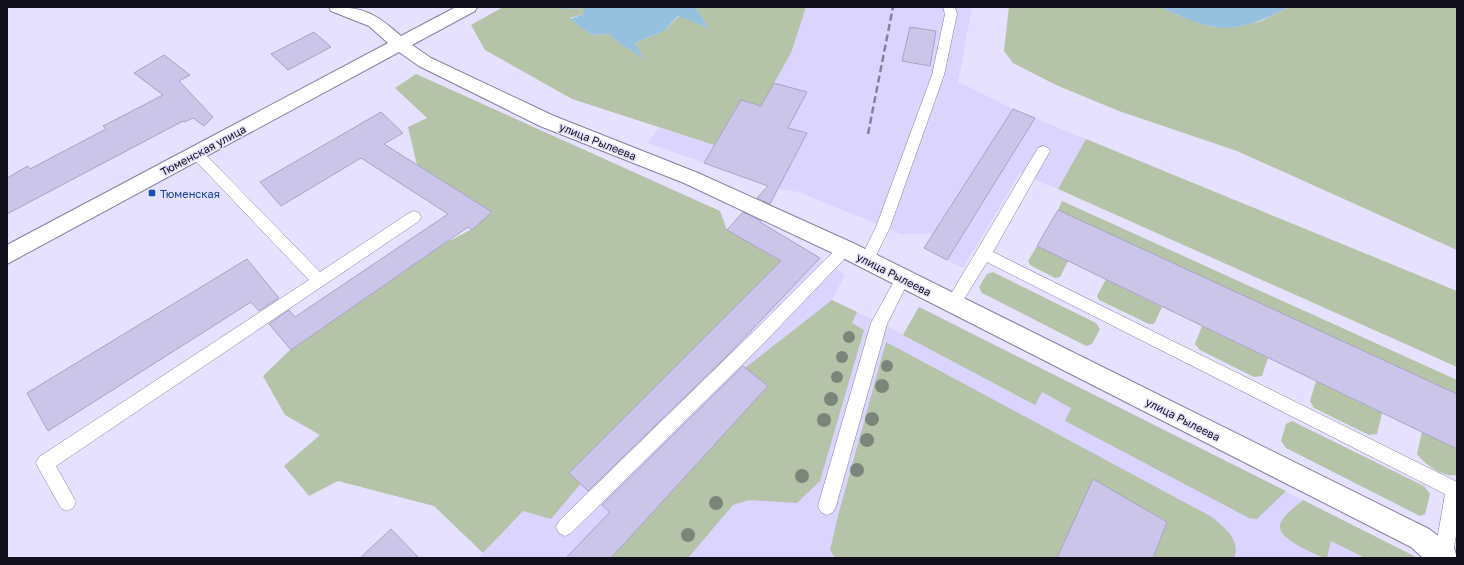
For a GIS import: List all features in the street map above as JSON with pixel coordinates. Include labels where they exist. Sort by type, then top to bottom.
[{"type":"street","name":"улица Рылеева","points":[[337,7],[375,22],[399,44],[425,62],[547,121],[691,178],[845,248],[953,304],[1420,538],[1443,558]]},
{"type":"street","name":"Тюменская улица","points":[[7,255],[469,7]]},
{"type":"lane","points":[[867,260],[883,227],[938,75],[951,14],[949,7]]},
{"type":"lane","points":[[953,304],[984,254],[1043,151]]},
{"type":"lane","points":[[197,154],[319,281]]},
{"type":"lane","points":[[67,502],[45,463],[414,217]]},
{"type":"lane","points":[[565,527],[755,341],[845,248]]},
{"type":"lane","points":[[984,254],[1455,490],[1443,558]]},
{"type":"lane","points":[[827,506],[879,323],[902,278]]},
{"type":"shaded area","points":[[806,7],[972,7],[958,82],[1013,109],[1086,139],[1058,189],[1020,173],[963,268],[924,248],[933,233],[901,234],[799,192],[778,189],[648,143],[658,128],[714,145],[741,100],[761,106],[791,53]]},
{"type":"shaded area","points":[[743,212],[845,274],[832,300],[903,334],[919,307],[1417,558],[479,558],[523,510],[727,230]]},
{"type":"green space","points":[[503,7],[563,7],[563,9],[584,8],[584,14],[570,18],[592,35],[609,34],[622,45],[643,58],[635,43],[664,31],[679,16],[708,27],[695,7],[806,7],[791,53],[761,106],[741,100],[714,145],[572,99],[485,50],[471,25]]},
{"type":"green space","points":[[1009,7],[1161,7],[1182,17],[1214,27],[1236,27],[1261,21],[1289,7],[1457,7],[1457,250],[1237,151],[1119,111],[1056,85],[1013,63],[1004,51]]},
{"type":"green space","points":[[416,74],[720,211],[727,230],[781,261],[700,343],[551,519],[523,511],[483,553],[434,506],[338,481],[309,496],[284,466],[320,435],[285,415],[263,376],[291,349],[440,246],[472,229],[492,212],[417,165],[408,127],[427,118],[395,88]]},
{"type":"green space","points":[[1086,139],[1457,291],[1457,367],[1058,189]]},
{"type":"green space","points":[[1062,201],[1457,380],[1457,394],[1058,210]]},
{"type":"green space","points":[[1037,246],[1068,261],[1060,277],[1055,278],[1030,265],[1028,261]]},
{"type":"green space","points":[[993,272],[1096,323],[1100,329],[1092,344],[1086,346],[982,293],[979,287],[987,274]]},
{"type":"green space","points":[[1106,279],[1162,307],[1154,324],[1149,324],[1099,300],[1097,296]]},
{"type":"green space","points":[[832,300],[857,312],[852,323],[864,330],[820,481],[797,503],[749,500],[733,505],[688,558],[611,558],[768,386],[745,368]]},
{"type":"green space","points":[[919,307],[1286,491],[1257,519],[1249,518],[1065,421],[1071,408],[1042,392],[1035,405],[903,335]]},
{"type":"green space","points":[[1202,326],[1268,358],[1262,376],[1254,377],[1200,350],[1195,344]]},
{"type":"green space","points":[[886,342],[1212,517],[1227,530],[1234,540],[1236,552],[1234,558],[1153,558],[1167,522],[1093,480],[1057,558],[835,558],[830,550],[838,516]]},
{"type":"green space","points":[[1316,381],[1382,413],[1377,434],[1369,435],[1314,408],[1310,401]]},
{"type":"green space","points":[[1292,421],[1424,486],[1430,494],[1425,514],[1420,516],[1286,448],[1281,441],[1286,424]]},
{"type":"green space","points":[[1422,432],[1457,449],[1457,475],[1446,475],[1441,473],[1420,458],[1417,454]]},
{"type":"green space","points":[[1303,500],[1417,558],[1365,558],[1331,541],[1327,558],[1323,558],[1295,544],[1283,534],[1280,528],[1281,522],[1291,510]]},
{"type":"water","points":[[563,7],[695,7],[709,28],[678,16],[664,31],[635,43],[644,59],[622,45],[609,34],[592,35],[570,19],[584,14],[584,8],[563,9]]},
{"type":"water","points":[[1161,7],[1289,7],[1254,23],[1225,28],[1197,22]]},
{"type":"building","points":[[910,27],[936,31],[930,66],[902,61]]},
{"type":"building","points":[[314,32],[331,47],[288,70],[271,54]]},
{"type":"building","points":[[164,55],[190,75],[179,81],[213,117],[204,126],[193,118],[184,122],[183,121],[7,214],[7,178],[28,166],[30,169],[106,129],[103,126],[163,95],[134,73]]},
{"type":"building","points":[[774,83],[807,92],[788,128],[807,133],[770,204],[757,198],[768,186],[704,163],[741,100],[761,106]]},
{"type":"building","points":[[1013,109],[1035,118],[947,260],[924,248]]},
{"type":"building","points":[[381,112],[403,133],[384,144],[492,212],[472,230],[468,227],[291,350],[269,324],[289,310],[295,317],[448,214],[361,158],[281,206],[260,182]]},
{"type":"building","points":[[1058,210],[1457,394],[1457,449],[1037,246]]},
{"type":"building","points":[[743,212],[761,221],[760,222],[820,258],[728,355],[588,491],[569,473],[781,261],[727,230]]},
{"type":"building","points":[[247,259],[279,298],[259,311],[251,302],[48,431],[27,393]]},
{"type":"building","points":[[743,366],[768,386],[611,558],[566,558],[610,512],[602,505]]},
{"type":"building","points":[[1093,479],[1167,522],[1153,558],[1057,558]]},
{"type":"building","points":[[391,529],[419,558],[360,558]]},
{"type":"railway","points":[[868,134],[893,7]]},
{"type":"place","name":"Тюменская","points":[[152,193]]}]
